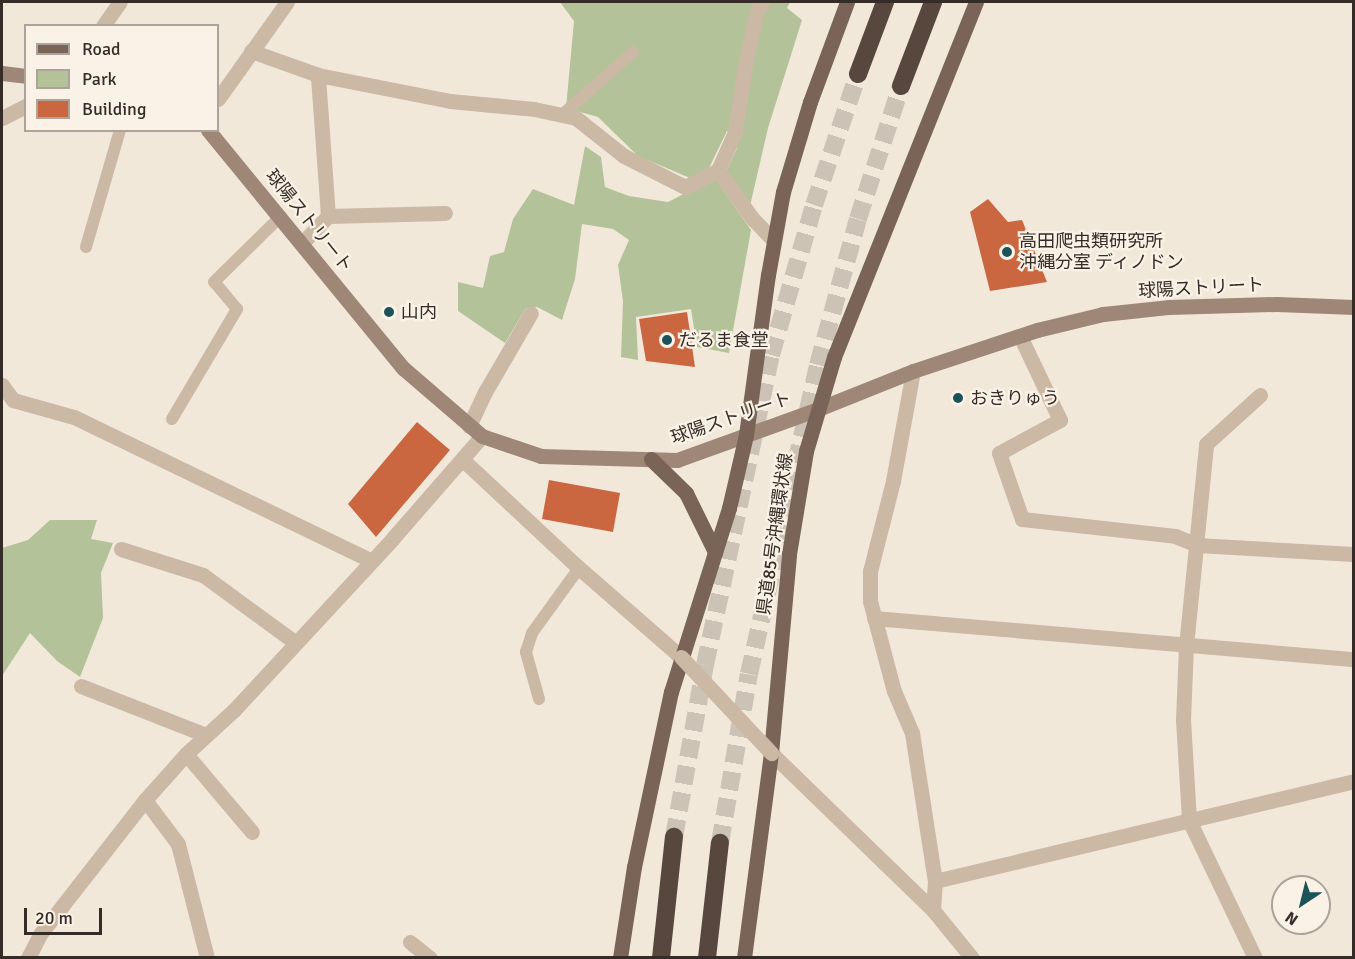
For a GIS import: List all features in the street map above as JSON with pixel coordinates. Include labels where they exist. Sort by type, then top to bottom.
[{"type":"highway","points":[[858,74],[885,2]]},
{"type":"highway","points":[[901,86],[933,2]]},
{"type":"highway","points":[[661,957],[674,837]]},
{"type":"highway","points":[[707,957],[720,843]]},
{"type":"main road","points":[[620,957],[650,785],[681,657],[715,552],[746,435],[773,240],[794,150],[847,2]]},
{"type":"main road","name":"県道85号沖縄環状線","points":[[744,957],[771,753],[796,502],[806,451],[839,346],[976,2]]},
{"type":"main road","points":[[2,73],[24,76]]},
{"type":"main road","name":"球陽ストリート","points":[[210,132],[403,368],[482,436],[541,456],[677,460],[818,409],[913,371],[1020,336],[1103,314],[1168,307],[1277,304],[1353,307]]},
{"type":"main road","points":[[651,459],[686,493],[715,552]]},
{"type":"street","points":[[104,24],[120,2]]},
{"type":"street","points":[[219,98],[287,2]]},
{"type":"street","points":[[251,51],[318,75],[450,101],[534,109],[576,118],[624,156],[685,187],[718,170],[735,132],[745,65],[757,10],[763,2]]},
{"type":"street","points":[[318,75],[328,216]]},
{"type":"street","points":[[2,118],[24,107]]},
{"type":"street","points":[[718,170],[752,218],[773,240]]},
{"type":"street","points":[[302,243],[328,216],[445,213]]},
{"type":"street","points":[[469,426],[485,392],[531,313]]},
{"type":"street","points":[[1020,336],[1060,420],[999,453],[1022,519],[1175,536],[1197,545],[1353,554]]},
{"type":"street","points":[[913,371],[893,481],[870,572],[870,601],[894,691],[912,733],[935,881],[933,910]]},
{"type":"street","points":[[2,386],[13,399],[74,417],[372,561]]},
{"type":"street","points":[[1256,957],[1189,820],[1183,720],[1186,646],[1206,444],[1260,395]]},
{"type":"street","points":[[28,957],[41,933],[145,800],[186,754],[296,643],[372,561],[482,436]]},
{"type":"street","points":[[463,460],[579,568],[681,657],[771,753],[933,910],[972,957]]},
{"type":"street","points":[[121,549],[203,575],[296,643]]},
{"type":"street","points":[[874,618],[1353,659]]},
{"type":"street","points":[[81,686],[206,735]]},
{"type":"street","points":[[186,754],[252,831]]},
{"type":"street","points":[[935,881],[1353,781]]},
{"type":"street","points":[[145,800],[178,844],[207,957]]},
{"type":"street","points":[[410,942],[430,957]]},
{"type":"lane","points":[[562,115],[633,52]]},
{"type":"lane","points":[[86,247],[119,132]]},
{"type":"lane","points":[[171,419],[237,309],[214,282],[280,216]]},
{"type":"lane","points":[[539,699],[526,651],[532,633],[579,568]]},
{"type":"green space","points":[[560,2],[790,2],[787,8],[802,20],[768,128],[750,206],[726,172],[737,148],[732,134],[727,131],[709,168],[690,178],[638,156],[598,117],[566,108],[574,21]]},
{"type":"green space","points":[[585,146],[601,157],[605,187],[629,196],[668,202],[715,178],[751,230],[729,353],[697,347],[691,309],[636,317],[638,360],[621,357],[623,301],[618,265],[629,240],[613,229],[582,224],[575,279],[562,320],[537,307],[526,308],[505,343],[458,311],[458,282],[483,288],[490,256],[504,252],[513,219],[533,189],[574,205]]},
{"type":"green space","points":[[50,520],[97,520],[91,539],[113,543],[101,573],[103,618],[80,677],[57,661],[30,633],[2,676],[2,548],[28,540]]},
{"type":"building","name":"高田爬虫類研究所 沖縄分室 ディノドン","points":[[988,199],[1008,222],[1022,220],[1047,282],[990,291],[970,212]]},
{"type":"building","name":"だるま食堂","points":[[687,312],[695,367],[646,361],[639,319]]},
{"type":"building","points":[[417,422],[450,450],[376,537],[348,504]]},
{"type":"building","points":[[549,480],[620,493],[613,532],[542,519]]},
{"type":"tunnel","points":[[674,837],[705,665],[771,355],[814,205],[858,74]]},
{"type":"tunnel","points":[[720,843],[749,674],[818,365],[858,219],[901,86]]},
{"type":"place","name":"高田爬虫類研究所 沖縄分室 ディノドン","points":[[1007,252]]},
{"type":"place","name":"山内","points":[[389,312]]},
{"type":"place","name":"だるま食堂","points":[[667,340]]},
{"type":"place","name":"おきりゅう","points":[[958,398]]}]
